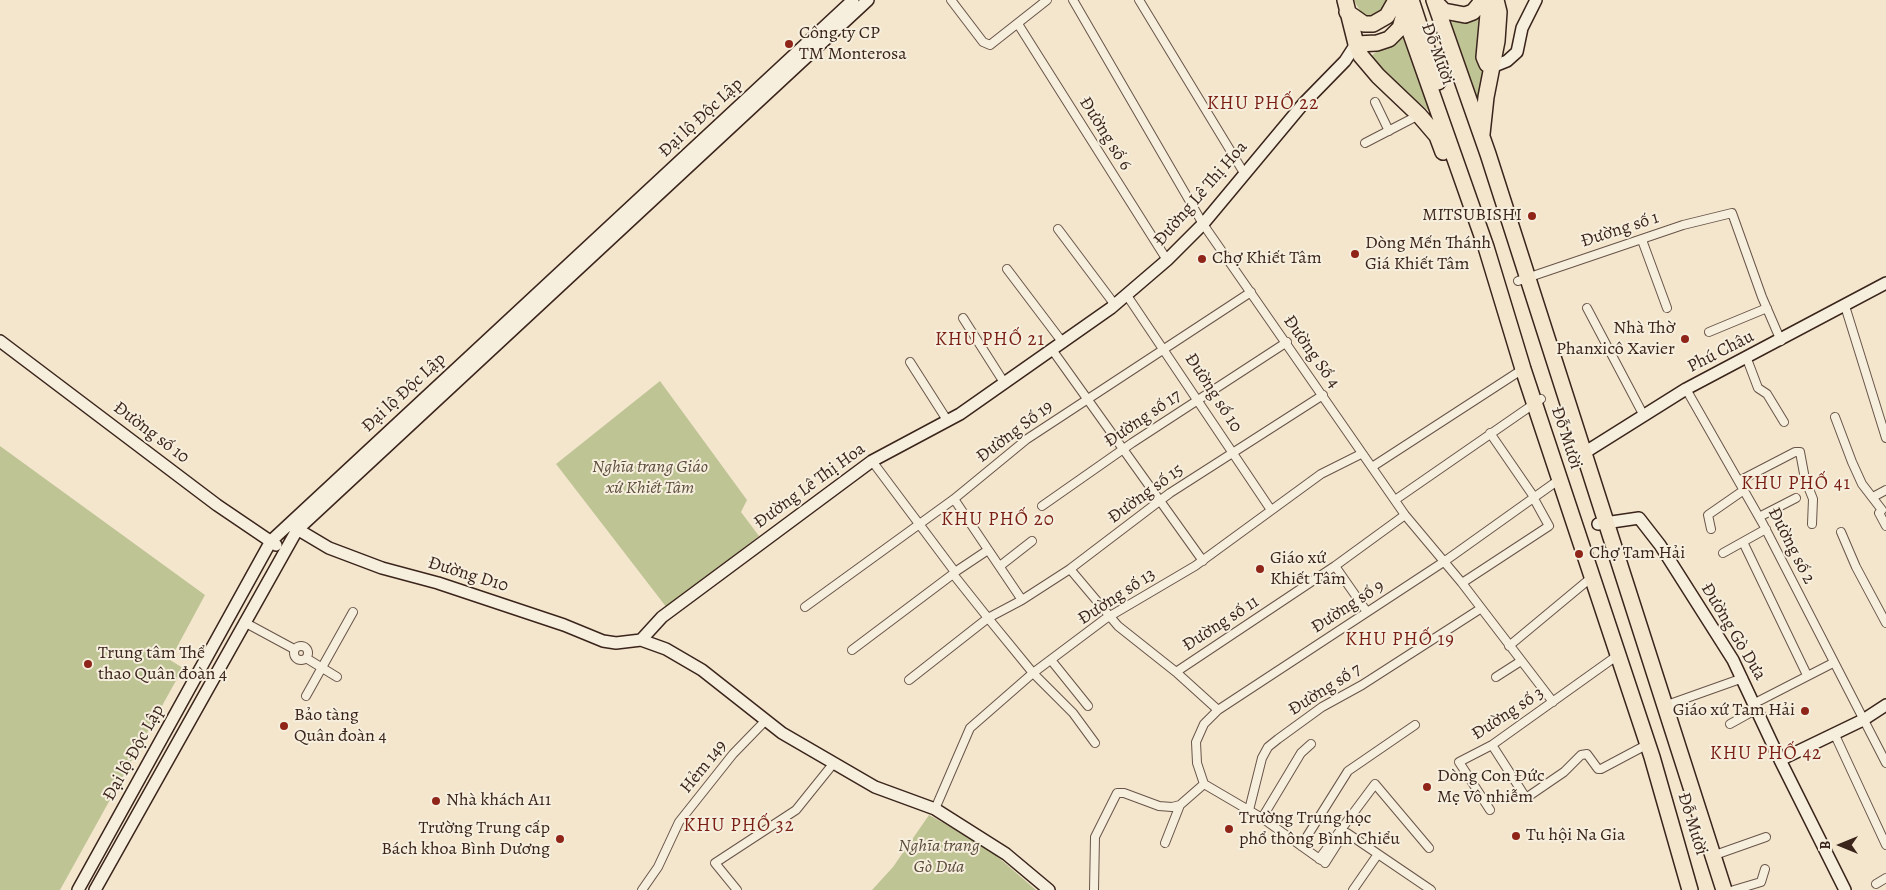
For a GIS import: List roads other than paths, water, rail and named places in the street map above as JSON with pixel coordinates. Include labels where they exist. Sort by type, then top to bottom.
[{"type":"highway","points":[[1346,6],[1364,24],[1373,24],[1387,16],[1398,0]]},
{"type":"highway","name":"Đỗ Mười","points":[[1398,0],[1486,247],[1651,743],[1690,890]]},
{"type":"highway","points":[[1356,44],[1377,43],[1390,39],[1400,28],[1410,0]]},
{"type":"highway","name":"Đỗ Mười","points":[[1410,0],[1497,259],[1526,367]]},
{"type":"highway","points":[[1433,0],[1444,11],[1465,15],[1473,12],[1482,0]]},
{"type":"highway","name":"Đỗ Mười","points":[[1433,0],[1482,141],[1522,279],[1639,639],[1715,890]]},
{"type":"highway","name":"Đỗ Mười","points":[[1433,0],[1508,252],[1522,279]]},
{"type":"highway","points":[[1486,0],[1488,14],[1484,57],[1487,64],[1492,67]]},
{"type":"highway","points":[[1482,162],[1486,97],[1497,41],[1499,12],[1496,0]]},
{"type":"highway","points":[[1346,6],[1361,56],[1378,76],[1419,115],[1436,136],[1479,238],[1497,259]]},
{"type":"highway","name":"Đỗ Mười","points":[[1538,401],[1560,479],[1618,655],[1676,804],[1699,890]]},
{"type":"highway","name":"Đỗ Mười","points":[[1639,639],[1667,706],[1715,855],[1724,890]]},
{"type":"street","name":"Đại lộ Độc Lập","points":[[95,890],[284,550],[293,527],[853,0]]},
{"type":"street","name":"Đại lộ Độc Lập","points":[[78,890],[272,541],[293,527],[868,0]]},
{"type":"street","points":[[955,2],[983,42],[990,45],[1048,0]]},
{"type":"street","name":"Đường Số 4","points":[[1073,0],[1203,224],[1287,342],[1361,454],[1405,515],[1462,583],[1553,702]]},
{"type":"street","points":[[1139,0],[1244,173]]},
{"type":"street","points":[[1492,67],[1507,61],[1517,52],[1522,28],[1536,0]]},
{"type":"street","name":"Đường số 6","points":[[1018,24],[1167,260]]},
{"type":"street","name":"Đường Lê Thị Hoa","points":[[641,640],[662,617],[872,461],[960,414],[1115,305],[1167,260],[1203,224],[1303,104],[1345,61],[1356,44]]},
{"type":"street","points":[[1375,102],[1389,131]]},
{"type":"street","points":[[1365,143],[1419,115]]},
{"type":"street","name":"Đường số 1","points":[[1522,279],[1683,225],[1732,213],[1767,308]]},
{"type":"street","points":[[1058,229],[1115,305]]},
{"type":"street","points":[[1642,240],[1667,308]]},
{"type":"street","points":[[1007,268],[1063,343]]},
{"type":"street","name":"Phú Châu","points":[[1579,456],[1686,390],[1886,283]]},
{"type":"street","name":"Đường Số 19","points":[[805,607],[920,525],[1027,439],[1251,292]]},
{"type":"street","name":"Đường số 10","points":[[1126,294],[1271,510]]},
{"type":"street","points":[[1845,306],[1886,438]]},
{"type":"street","points":[[1587,308],[1644,416]]},
{"type":"street","points":[[1709,332],[1767,308],[1780,341]]},
{"type":"street","points":[[963,318],[1005,384]]},
{"type":"street","name":"Đường số 10","points":[[0,341],[217,505],[284,550]]},
{"type":"street","name":"Đường số 17","points":[[1042,506],[1287,342]]},
{"type":"street","points":[[1053,350],[1202,561]]},
{"type":"street","points":[[1747,359],[1758,388],[1767,394],[1784,422]]},
{"type":"street","points":[[910,362],[947,420]]},
{"type":"street","points":[[1372,467],[1526,367]]},
{"type":"street","name":"Đường số 2","points":[[1686,390],[1766,529],[1863,720]]},
{"type":"street","name":"Đường số 15","points":[[988,618],[1022,600],[1070,569],[1160,501],[1323,395]]},
{"type":"street","points":[[1395,500],[1538,401]]},
{"type":"street","points":[[1835,417],[1855,470],[1862,484],[1882,510],[1879,512],[1886,526]]},
{"type":"street","points":[[1462,583],[1549,526],[1533,497],[1490,433]]},
{"type":"street","points":[[1738,481],[1796,452],[1800,452],[1805,479],[1813,499],[1812,524]]},
{"type":"street","name":"Đường số 13","points":[[935,808],[970,728],[1033,673],[1110,616],[1202,561],[1321,474],[1361,454]]},
{"type":"street","points":[[872,461],[988,618],[1033,673],[1073,712],[1095,743]]},
{"type":"street","name":"Đường số 9","points":[[1204,784],[1197,763],[1196,742],[1204,724],[1218,710],[1444,562],[1560,479]]},
{"type":"street","points":[[1710,529],[1708,515],[1744,490]]},
{"type":"street","points":[[1873,497],[1886,490]]},
{"type":"street","points":[[1759,517],[1796,498]]},
{"type":"street","points":[[954,499],[1022,600]]},
{"type":"street","name":"Đường số 11","points":[[1176,672],[1335,566],[1405,515]]},
{"type":"street","name":"Đường Gò Dưa","points":[[1602,523],[1634,517],[1643,521],[1734,660],[1843,889]]},
{"type":"street","name":"Đường D10","points":[[293,527],[329,548],[382,568],[447,586],[603,640],[616,643],[641,640]]},
{"type":"street","points":[[1722,553],[1766,529]]},
{"type":"street","points":[[1841,532],[1856,567],[1886,623]]},
{"type":"street","points":[[1000,566],[1032,541]]},
{"type":"street","points":[[1744,542],[1807,675]]},
{"type":"street","points":[[852,650],[954,573],[988,550]]},
{"type":"street","points":[[1335,566],[1367,612]]},
{"type":"street","points":[[1070,569],[1118,626],[1176,672],[1218,710]]},
{"type":"street","points":[[1509,646],[1592,578]]},
{"type":"street","name":"Đường số 7","points":[[1248,810],[1262,758],[1268,747],[1322,707],[1362,685],[1480,609]]},
{"type":"street","points":[[306,696],[353,612]]},
{"type":"street","points":[[909,680],[988,618]]},
{"type":"street","points":[[244,622],[294,649],[295,658],[300,660],[306,658],[337,677]]},
{"type":"street","points":[[641,640],[666,649],[702,670],[766,720],[833,764],[875,787],[935,808],[1006,854],[1049,890]]},
{"type":"street","name":"Đường số 3","points":[[1490,810],[1458,762],[1492,745],[1618,655]]},
{"type":"street","points":[[1051,660],[1088,706]]},
{"type":"street","points":[[1496,677],[1521,661]]},
{"type":"street","points":[[1730,724],[1807,675],[1833,663]]},
{"type":"street","points":[[1667,706],[1742,678]]},
{"type":"street","points":[[1780,760],[1863,720],[1886,705]]},
{"type":"street","name":"Hẻm 149","points":[[642,890],[658,867],[679,822],[733,754],[766,720]]},
{"type":"street","points":[[1863,720],[1886,763]]},
{"type":"street","points":[[1301,846],[1348,771],[1415,725]]},
{"type":"street","points":[[1834,733],[1886,845]]},
{"type":"street","points":[[1492,745],[1526,798],[1564,772],[1581,756],[1587,754],[1598,769],[1601,769],[1651,743]]},
{"type":"street","points":[[1262,818],[1301,752],[1311,744]]},
{"type":"street","points":[[736,890],[715,863],[796,810],[833,764]]},
{"type":"street","points":[[1165,843],[1180,805],[1204,784],[1262,818],[1321,861]]},
{"type":"street","points":[[1321,861],[1375,784],[1429,848]]},
{"type":"street","points":[[1094,890],[1094,837],[1118,793],[1159,806],[1180,805]]},
{"type":"street","points":[[1321,861],[1346,833],[1431,890]]},
{"type":"street","points":[[1715,855],[1766,837]]},
{"type":"street","points":[[1353,890],[1378,854]]},
{"type":"street","points":[[1734,890],[1761,882],[1765,869]]},
{"type":"street","points":[[1876,884],[1886,878]]},
{"type":"place","name":"Công ty CP TM Monterosa","points":[[789,44]]},
{"type":"place","name":"MITSUBISHI","points":[[1532,216]]},
{"type":"place","name":"Dòng Mến Thánh Giá Khiết Tâm","points":[[1355,254]]},
{"type":"place","name":"Chợ Khiết Tâm","points":[[1202,259]]},
{"type":"place","name":"Nhà Thờ Phanxicô Xavier","points":[[1685,339]]},
{"type":"place","name":"Chợ Tam Hải","points":[[1579,554]]},
{"type":"place","name":"Giáo xứ Khiết Tâm","points":[[1260,569]]},
{"type":"place","name":"Trung tâm Thể thao Quân đoàn 4","points":[[88,664]]},
{"type":"place","name":"Giáo xứ Tam Hải","points":[[1805,711]]},
{"type":"place","name":"Bảo tàng Quân đoàn 4","points":[[284,726]]},
{"type":"place","name":"Dòng Con Đức Mẹ Vô nhiễm","points":[[1427,787]]},
{"type":"place","name":"Nhà khách A11","points":[[436,801]]},
{"type":"place","name":"Trường Trung học phổ thông Bình Chiểu","points":[[1229,829]]},
{"type":"place","name":"Tu hội Na Gia","points":[[1516,836]]},
{"type":"place","name":"Trường Trung cấp Bách khoa Bình Dương","points":[[560,839]]},
{"type":"district","name":"KHU PHỐ 22","points":[[1263,104]]},
{"type":"district","name":"KHU PHỐ 21","points":[[990,340]]},
{"type":"district","name":"KHU PHỐ 41","points":[[1796,484]]},
{"type":"district","name":"KHU PHỐ 20","points":[[998,520]]},
{"type":"district","name":"KHU PHỐ 19","points":[[1400,640]]},
{"type":"district","name":"KHU PHỐ 42","points":[[1766,754]]},
{"type":"district","name":"KHU PHỐ 32","points":[[739,826]]},
{"type":"park label","name":"Nghĩa trang Giáo xứ Khiết Tâm","points":[[650,478]]},
{"type":"park label","name":"Nghĩa trang Gò Dưa","points":[[939,858]]}]
